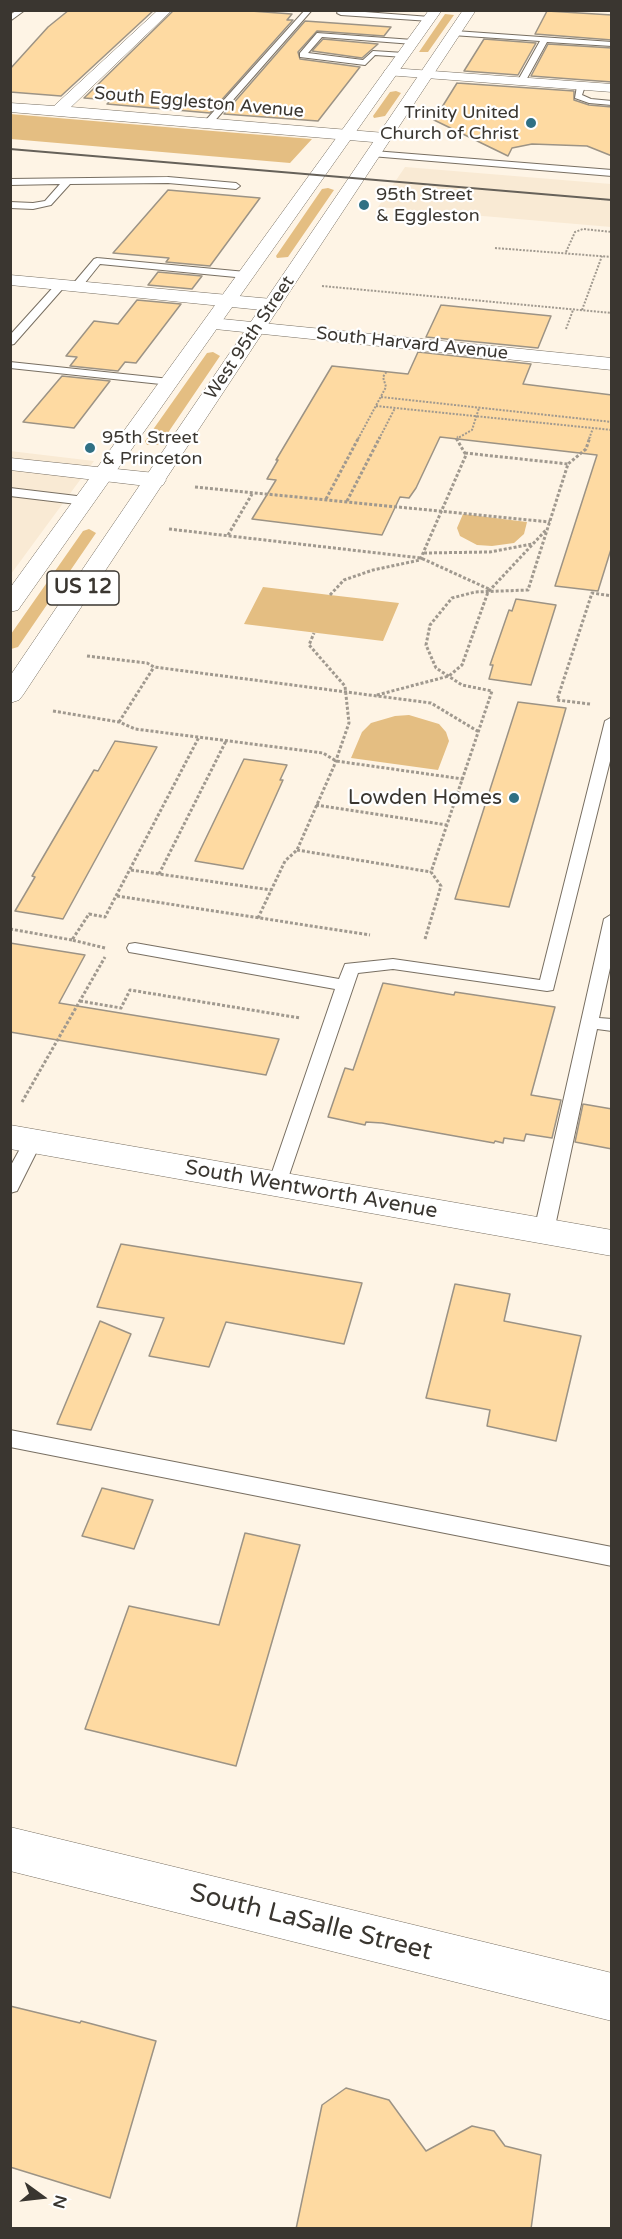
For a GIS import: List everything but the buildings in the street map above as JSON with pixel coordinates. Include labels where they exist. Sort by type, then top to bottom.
[{"type":"main road","points":[[58,111],[166,10]]},
{"type":"main road","name":"West 95th Street","points":[[10,695],[470,10]]},
{"type":"main road","name":"West 95th Street","points":[[10,605],[433,15]]},
{"type":"main road","points":[[391,72],[612,88]]},
{"type":"main road","name":"South Eggleston Avenue","points":[[10,107],[385,138]]},
{"type":"main road","points":[[10,280],[272,305]]},
{"type":"main road","name":"South Harvard Avenue","points":[[212,324],[612,364]]},
{"type":"main road","points":[[10,464],[155,480]]},
{"type":"main road","name":"South Wentworth Avenue","points":[[21,1129],[277,1184],[612,1243]]},
{"type":"main road","name":"South LaSalle Street","points":[[10,1848],[612,1997]]},
{"type":"lane","points":[[10,19],[22,10]]},
{"type":"lane","points":[[208,123],[309,10]]},
{"type":"lane","points":[[344,10],[341,13],[433,15]]},
{"type":"lane","points":[[455,33],[612,44]]},
{"type":"lane","points":[[404,55],[308,49],[320,35],[413,42]]},
{"type":"lane","points":[[521,82],[544,39]]},
{"type":"lane","points":[[581,86],[578,96],[589,101],[612,103]]},
{"type":"lane","points":[[374,154],[612,173]]},
{"type":"lane","points":[[10,182],[168,180],[236,186]]},
{"type":"lane","points":[[10,205],[33,206],[48,203],[67,182]]},
{"type":"lane","points":[[10,342],[97,261],[246,275]]},
{"type":"lane","points":[[10,365],[170,382]]},
{"type":"lane","points":[[10,492],[85,501]]},
{"type":"lane","points":[[277,1184],[351,968],[393,964],[547,986],[612,722]]},
{"type":"lane","points":[[544,1231],[612,919]]},
{"type":"lane","points":[[135,948],[346,986]]},
{"type":"lane","points":[[590,1022],[612,1025]]},
{"type":"lane","points":[[10,1186],[21,1129]]},
{"type":"lane","points":[[10,1438],[612,1557]]},
{"type":"path","points":[[566,252],[575,232],[582,229],[612,232]]},
{"type":"path","points":[[495,248],[612,257]]},
{"type":"path","points":[[582,310],[602,256]]},
{"type":"path","points":[[322,286],[612,313]]},
{"type":"path","points":[[326,499],[386,387],[383,377],[388,368]]},
{"type":"path","points":[[381,397],[612,422]]},
{"type":"path","points":[[376,406],[612,430]]},
{"type":"path","points":[[347,501],[395,408]]},
{"type":"path","points":[[465,453],[456,438],[472,430],[479,408]]},
{"type":"path","points":[[431,872],[492,691],[462,685],[436,668],[426,645],[430,625],[452,598],[475,592],[528,590],[568,464],[586,449],[592,428]]},
{"type":"path","points":[[465,453],[568,464]]},
{"type":"path","points":[[330,595],[344,580],[373,570],[420,560],[465,453]]},
{"type":"path","points":[[195,487],[550,522]]},
{"type":"path","points":[[228,536],[252,494]]},
{"type":"path","points":[[374,696],[449,676],[462,665],[490,591],[548,527]]},
{"type":"path","points":[[169,529],[422,555],[490,552],[533,543]]},
{"type":"path","points":[[422,555],[490,591]]},
{"type":"path","points":[[592,705],[557,700],[592,593],[612,596]]},
{"type":"path","points":[[258,918],[285,861],[297,850],[336,761],[349,723],[345,686],[309,645],[314,633]]},
{"type":"path","points":[[87,656],[147,663],[154,668],[431,704],[479,732]]},
{"type":"path","points":[[119,722],[154,668]]},
{"type":"path","points":[[53,711],[119,722],[135,729],[323,753],[336,761],[463,779]]},
{"type":"path","points":[[72,940],[89,914],[105,917],[199,737]]},
{"type":"path","points":[[159,874],[226,741]]},
{"type":"path","points":[[316,806],[447,825]]},
{"type":"path","points":[[297,850],[431,872],[441,886],[424,944]]},
{"type":"path","points":[[130,870],[272,890]]},
{"type":"path","points":[[117,896],[375,936]]},
{"type":"path","points":[[10,929],[110,949],[80,1001],[21,1129]]},
{"type":"path","points":[[80,1001],[121,1008],[130,990],[332,1023]]},
{"type":"shaded area","points":[[445,14],[454,15],[428,52],[419,52]]},
{"type":"shaded area","points":[[390,92],[401,93],[385,116],[374,118],[373,116]]},
{"type":"shaded area","points":[[10,114],[312,139],[290,163],[11,139]]},
{"type":"shaded area","points":[[405,167],[611,184],[611,227],[378,207]]},
{"type":"shaded area","points":[[322,189],[334,190],[288,257],[277,258],[276,256]]},
{"type":"shaded area","points":[[213,352],[220,356],[161,443],[147,445],[145,441],[207,353]]},
{"type":"shaded area","points":[[10,451],[94,461],[11,574],[10,574]]},
{"type":"shaded area","points":[[463,514],[527,522],[524,534],[514,543],[492,546],[477,545],[460,536],[457,528]]},
{"type":"shaded area","points":[[89,529],[96,533],[18,647],[11,649],[11,634],[83,531]]},
{"type":"shaded area","points":[[263,587],[399,603],[383,641],[244,624]]},
{"type":"shaded area","points":[[409,715],[439,724],[446,732],[449,741],[438,770],[351,758],[362,732],[371,723],[395,716]]},
{"type":"railway","points":[[10,149],[612,200]]},
{"type":"place","name":"Trinity United Church of Christ","points":[[531,123]]},
{"type":"place","name":"95th Street & Eggleston","points":[[364,205]]},
{"type":"place","name":"95th Street & Princeton","points":[[90,448]]},
{"type":"place","name":"Lowden Homes","points":[[514,798]]}]
